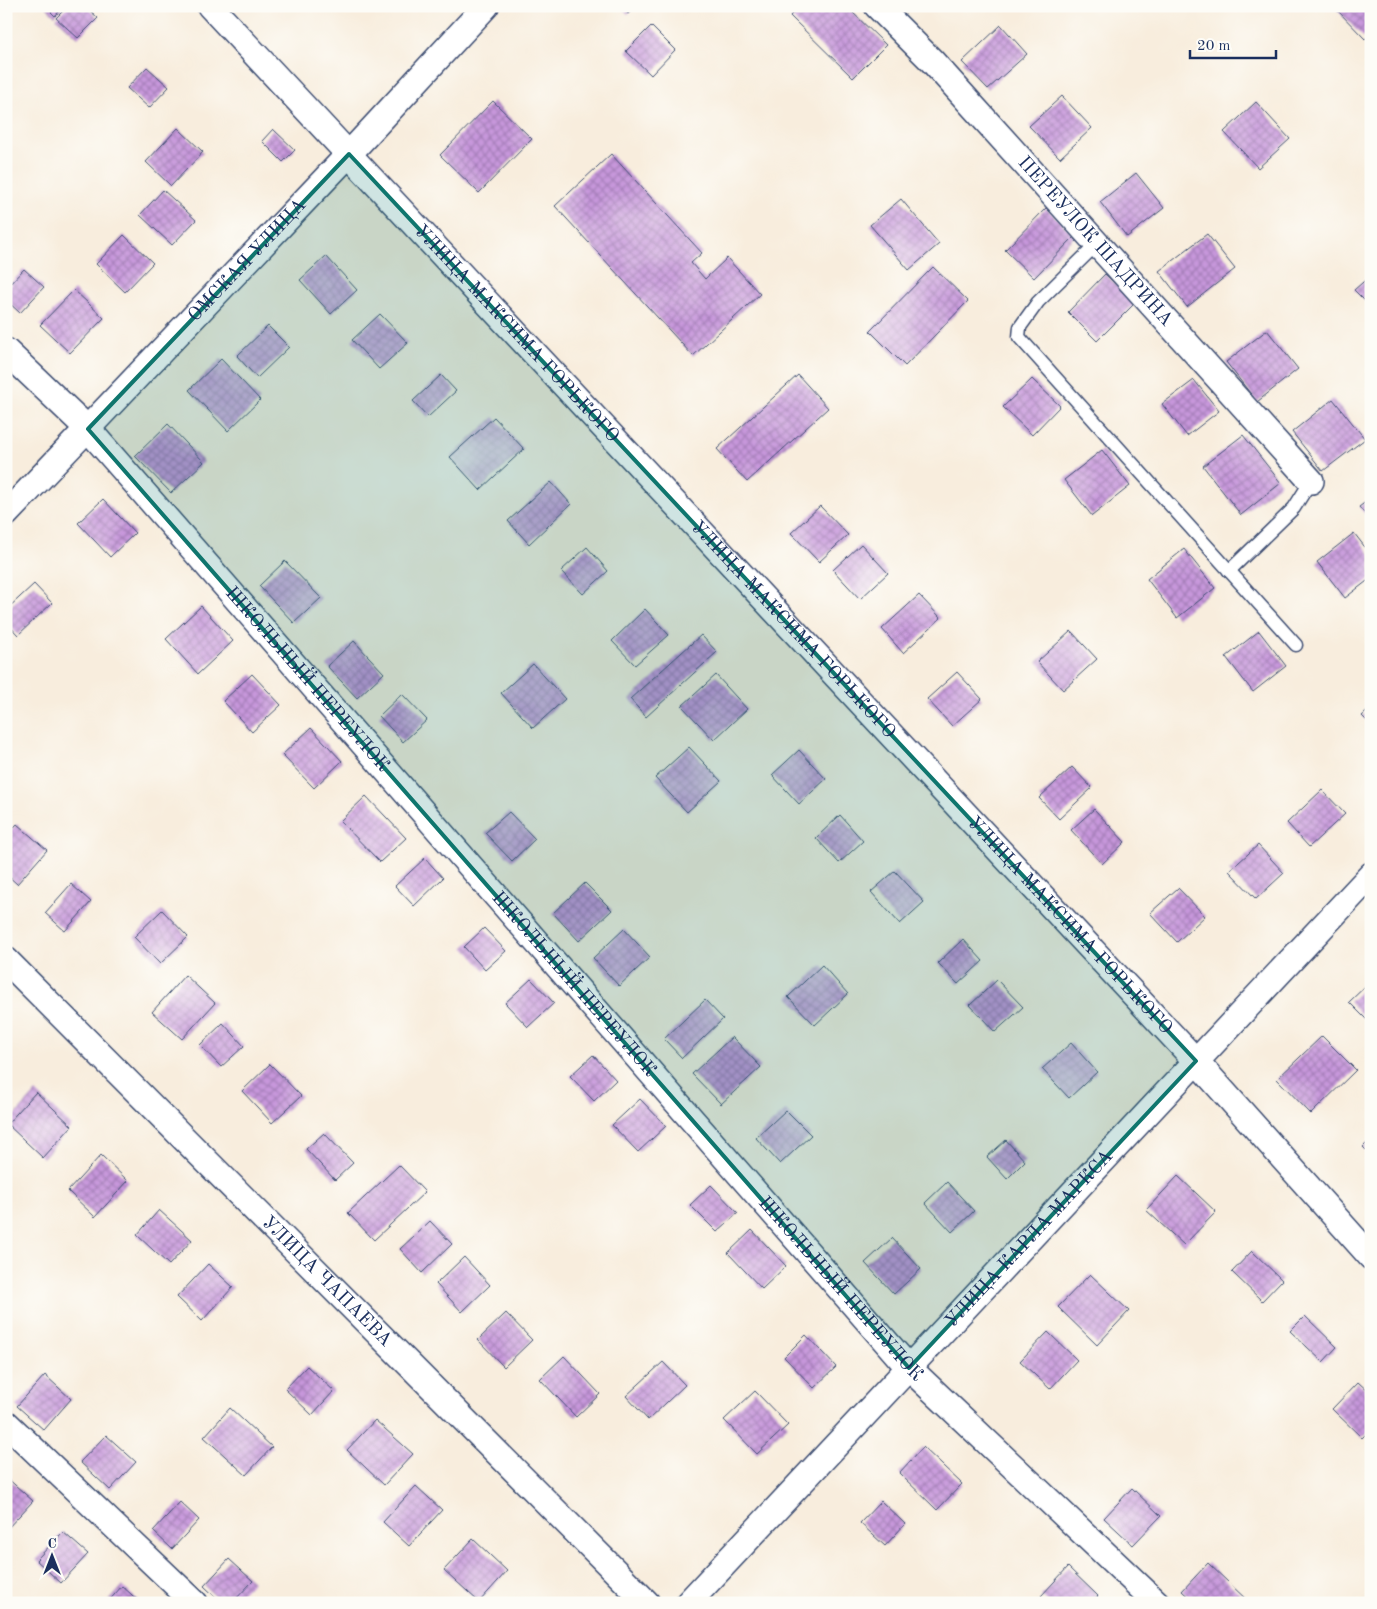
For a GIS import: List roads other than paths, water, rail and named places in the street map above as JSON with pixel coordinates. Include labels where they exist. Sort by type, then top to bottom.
[{"type":"street","name":"УЛИЦА МАКСИМА ГОРЬКОГО","points":[[210,6],[1196,1061],[1371,1257]]},
{"type":"street","name":"ОМСКАЯ УЛИЦА","points":[[6,514],[486,6]]},
{"type":"street","name":"ПЕРЕУЛОК ШАДРИНА","points":[[877,6],[932,61],[1311,481]]},
{"type":"street","name":"ШКОЛЬНЫЙ ПЕРЕУЛОК","points":[[6,351],[88,429],[909,1368],[1157,1603]]},
{"type":"street","name":"УЛИЦА КАРЛА МАРКСА","points":[[688,1603],[1371,875]]},
{"type":"street","name":"УЛИЦА ЧАПАЕВА","points":[[6,960],[647,1603]]},
{"type":"street","points":[[6,1423],[194,1603]]},
{"type":"lane","points":[[1096,244],[1038,302],[1020,327],[1019,337],[1296,645]]},
{"type":"lane","points":[[1229,570],[1294,508],[1311,481]]}]
